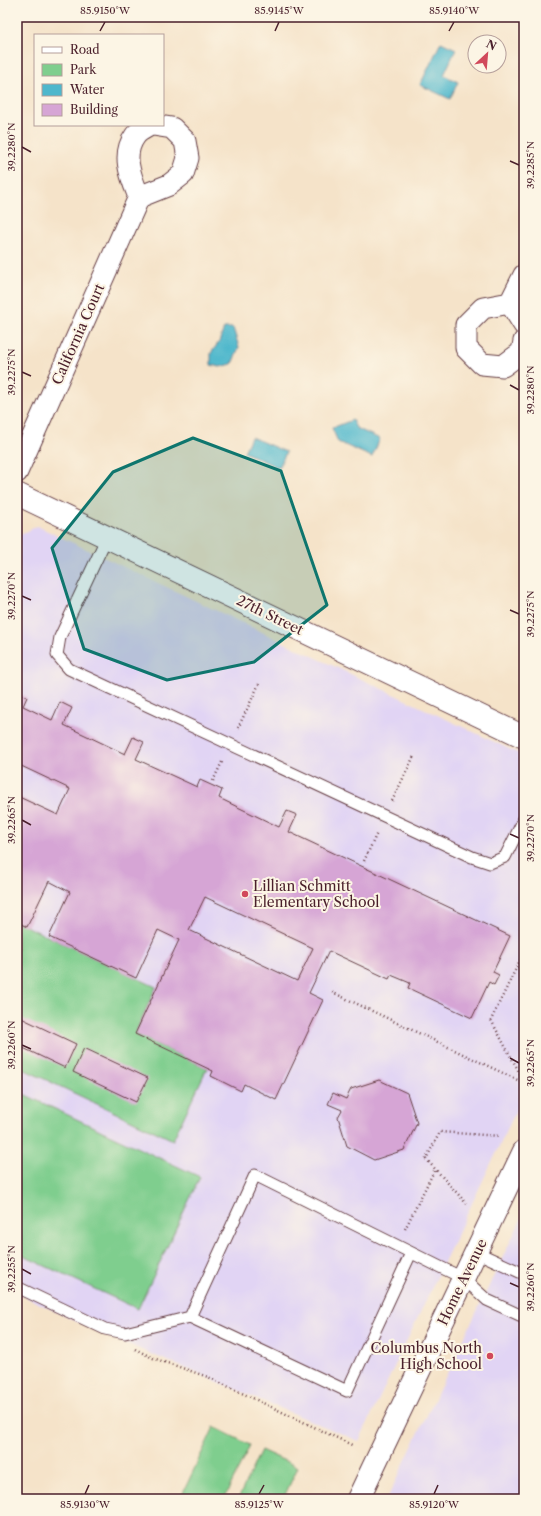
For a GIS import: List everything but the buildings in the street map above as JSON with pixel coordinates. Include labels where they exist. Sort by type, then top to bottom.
[{"type":"street","points":[[149,126],[135,135],[128,153],[129,173],[139,196],[169,185],[183,174],[188,158],[185,140],[172,128],[158,126]]},
{"type":"street","name":"California Court","points":[[17,472],[139,196]]},
{"type":"street","points":[[510,303],[524,275]]},
{"type":"street","points":[[510,303],[524,325]]},
{"type":"street","points":[[510,303],[483,308],[466,325],[466,348],[482,364],[503,366],[522,352],[524,341]]},
{"type":"street","name":"27th Street","points":[[17,494],[524,737]]},
{"type":"street","name":"Home Avenue","points":[[358,1499],[524,1151]]},
{"type":"lane","points":[[107,537],[60,637],[57,655],[70,669],[465,853],[490,863],[505,857],[524,819]]},
{"type":"lane","points":[[190,1317],[255,1175],[463,1278],[487,1300],[524,1317]]},
{"type":"lane","points":[[17,1287],[105,1329],[124,1333],[190,1317],[347,1391],[411,1252]]},
{"type":"lane","points":[[476,1252],[524,1274]]},
{"type":"path","points":[[524,952],[491,1020],[524,1082]]},
{"type":"path","points":[[332,992],[524,1082]]},
{"type":"path","points":[[467,1204],[426,1160],[440,1132],[500,1136]]},
{"type":"path","points":[[397,1246],[435,1169]]},
{"type":"path","points":[[114,1331],[123,1343],[153,1358],[208,1377],[352,1444]]},
{"type":"highlighted area","points":[[193,438],[281,471],[327,605],[254,662],[167,680],[84,649],[52,548],[113,472]]},
{"type":"shaded area","name":"Lillian Schmitt Elementary School","points":[[37,526],[524,756],[524,1094],[359,1441],[101,1333],[17,1293],[17,537]]},
{"type":"shaded area","name":"Columbus North High School","points":[[524,1213],[524,1499],[387,1499]]},
{"type":"green space","points":[[17,922],[156,987],[135,1034],[207,1068],[173,1140],[17,1066]]},
{"type":"green space","points":[[17,1091],[200,1177],[138,1309],[17,1253]]},
{"type":"green space","points":[[214,1427],[250,1445],[224,1499],[180,1499]]},
{"type":"green space","points":[[261,1450],[298,1467],[283,1499],[238,1499]]},
{"type":"water","points":[[441,42],[456,49],[444,75],[458,82],[450,99],[420,85]]},
{"type":"water","points":[[224,328],[233,328],[239,347],[232,364],[220,367],[211,365],[211,353],[219,342]]},
{"type":"water","points":[[352,420],[356,428],[380,439],[372,457],[338,442],[332,428]]},
{"type":"water","points":[[251,437],[286,452],[279,468],[244,452]]},
{"type":"place","name":"Lillian Schmitt Elementary School","points":[[245,894]]},
{"type":"place","name":"Columbus North High School","points":[[490,1356]]}]
